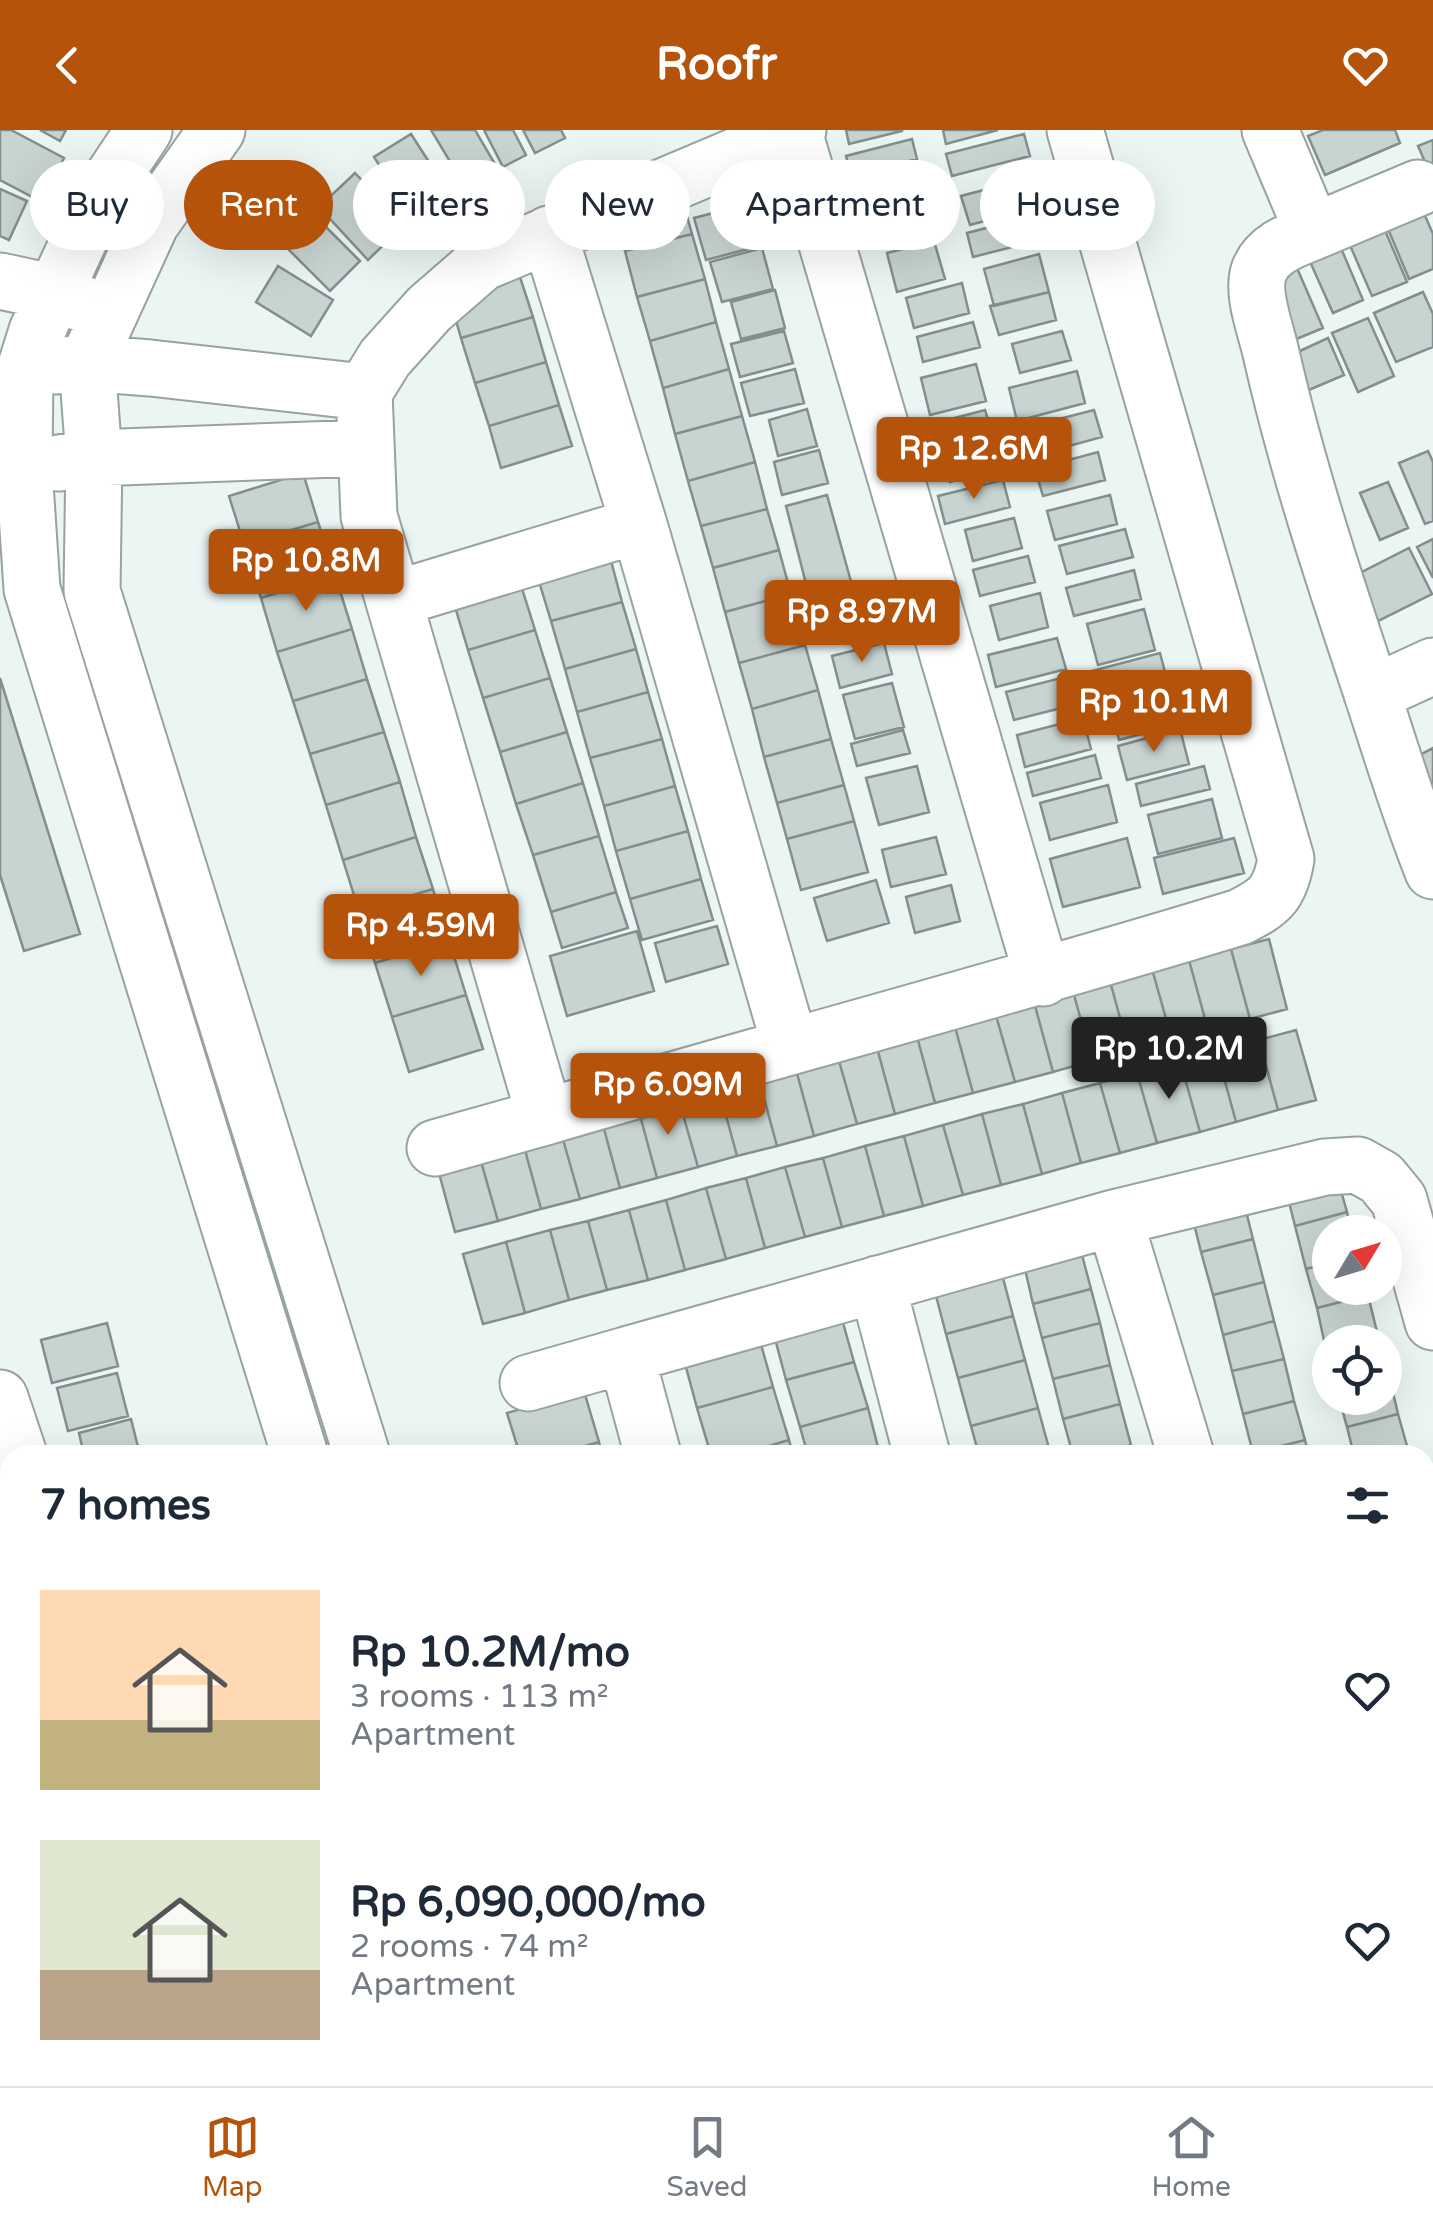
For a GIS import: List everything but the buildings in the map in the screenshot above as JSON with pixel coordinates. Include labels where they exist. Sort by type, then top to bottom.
[{"type":"street","points":[[144,130],[98,199],[56,293],[12,365],[32,589],[297,1445]]},
{"type":"street","points":[[217,130],[151,224],[86,364],[94,458],[92,591],[359,1445]]},
{"type":"street","points":[[435,1148],[790,1045],[1043,978],[1240,918],[1264,905],[1282,884],[1286,859],[1075,130]]},
{"type":"street","points":[[1270,130],[1313,232]]},
{"type":"street","points":[[690,175],[796,131],[1043,978]]},
{"type":"street","points":[[1418,188],[1288,242],[1268,255],[1258,273],[1259,300],[1288,425],[1335,586],[1409,811],[1433,871]]},
{"type":"street","points":[[545,236],[482,263],[442,297],[384,358],[364,392],[369,516],[545,1117]]},
{"type":"street","points":[[554,250],[639,524],[790,1045]]},
{"type":"street","points":[[0,281],[56,293],[110,315]]},
{"type":"street","points":[[12,365],[86,364],[364,392]]},
{"type":"street","points":[[24,469],[94,458],[366,448]]},
{"type":"street","points":[[395,599],[639,524]]},
{"type":"street","points":[[1377,710],[1433,666]]},
{"type":"street","points":[[1377,710],[1433,708]]},
{"type":"street","points":[[528,1383],[1114,1218],[1325,1167],[1358,1166],[1382,1178],[1398,1200],[1433,1322]]},
{"type":"street","points":[[1114,1218],[1183,1445]]},
{"type":"street","points":[[876,1284],[919,1445]]},
{"type":"street","points":[[259,1324],[314,1306]]},
{"type":"street","points":[[626,1355],[650,1445]]},
{"type":"street","points":[[0,1398],[16,1445]]}]
